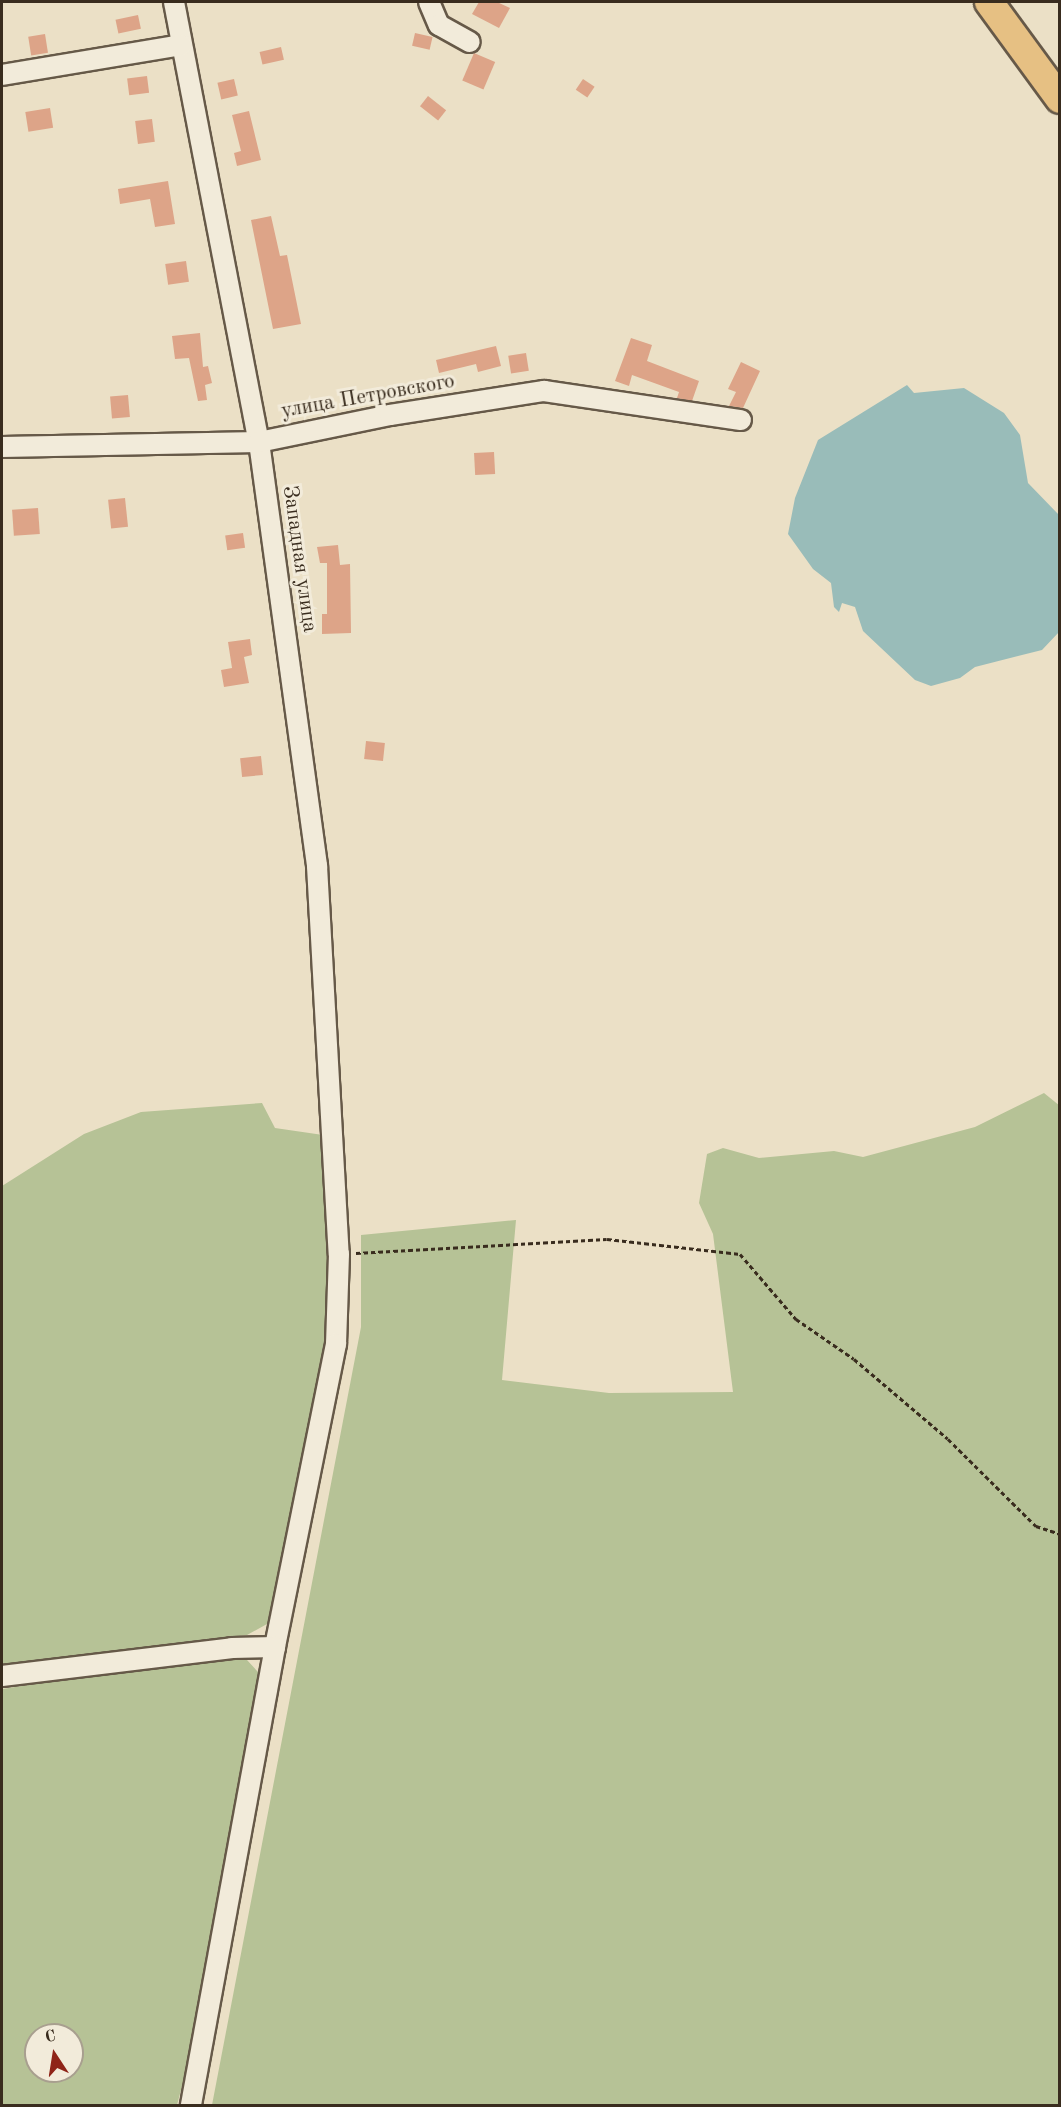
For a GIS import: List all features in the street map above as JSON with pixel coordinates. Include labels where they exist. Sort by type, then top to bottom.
[{"type":"highway","points":[[989,2],[1059,99]]},
{"type":"street","name":"Западная улица","points":[[174,2],[260,442],[316,866],[334,1129],[339,1254],[336,1344],[275,1647],[191,2106]]},
{"type":"street","points":[[429,2],[439,25],[470,42]]},
{"type":"street","points":[[2,75],[183,45]]},
{"type":"street","name":"улица Петровского","points":[[2,447],[260,442],[390,415],[544,391],[741,420]]},
{"type":"street","points":[[2,1676],[232,1648],[275,1647]]},
{"type":"path","points":[[339,1254],[607,1239],[740,1254],[796,1319],[854,1359],[940,1431],[1036,1527],[1059,1534]]},
{"type":"green space","points":[[1044,1093],[1060,1106],[1059,2105],[212,2105],[361,1327],[361,1235],[516,1220],[502,1380],[609,1393],[733,1392],[713,1234],[699,1203],[707,1154],[723,1148],[759,1158],[834,1151],[863,1157],[975,1127]]},
{"type":"green space","points":[[262,1103],[275,1128],[323,1135],[333,1260],[324,1354],[280,1586],[267,1624],[247,1635],[2,1670],[2,1186],[84,1134],[141,1112]]},
{"type":"green space","points":[[193,1660],[247,1660],[258,1672],[260,1712],[204,2003],[177,2105],[2,2106],[2,1689]]},
{"type":"water","points":[[907,385],[914,393],[964,388],[1004,413],[1020,435],[1028,483],[1059,515],[1059,632],[1042,650],[975,667],[960,678],[931,686],[915,680],[863,631],[855,607],[842,603],[839,612],[834,607],[831,583],[813,569],[788,534],[795,498],[818,440]]},
{"type":"building","points":[[479,2],[497,2],[510,8],[499,28],[472,14]]},
{"type":"building","points":[[138,15],[141,29],[118,33],[116,20]]},
{"type":"building","points":[[415,33],[433,37],[430,50],[412,46]]},
{"type":"building","points":[[45,34],[48,53],[31,55],[28,37]]},
{"type":"building","points":[[281,47],[284,60],[262,65],[260,52]]},
{"type":"building","points":[[474,53],[495,62],[483,90],[462,81]]},
{"type":"building","points":[[147,76],[149,93],[129,95],[127,78]]},
{"type":"building","points":[[234,79],[238,96],[221,99],[217,83]]},
{"type":"building","points":[[583,79],[595,87],[587,98],[576,90]]},
{"type":"building","points":[[428,96],[446,110],[438,120],[420,106]]},
{"type":"building","points":[[50,108],[53,128],[28,132],[25,112]]},
{"type":"building","points":[[249,111],[261,160],[237,166],[234,153],[241,151],[232,115]]},
{"type":"building","points":[[152,119],[155,142],[138,144],[135,121]]},
{"type":"building","points":[[168,181],[175,224],[155,227],[150,199],[120,204],[118,189]]},
{"type":"building","points":[[271,216],[280,256],[287,255],[301,324],[273,329],[251,220]]},
{"type":"building","points":[[186,261],[189,282],[168,285],[165,264]]},
{"type":"building","points":[[200,333],[203,367],[208,366],[212,383],[205,385],[207,400],[198,401],[189,358],[175,359],[172,336]]},
{"type":"building","points":[[631,338],[652,345],[647,361],[699,381],[692,401],[677,398],[679,392],[632,375],[629,386],[615,381]]},
{"type":"building","points":[[496,346],[501,366],[478,372],[476,364],[439,373],[436,360]]},
{"type":"building","points":[[526,353],[529,371],[511,374],[508,356]]},
{"type":"building","points":[[741,362],[760,371],[743,408],[729,406],[736,392],[728,389]]},
{"type":"building","points":[[128,395],[130,417],[112,418],[110,397]]},
{"type":"building","points":[[494,452],[495,474],[475,475],[474,453]]},
{"type":"building","points":[[125,498],[128,527],[111,529],[108,500]]},
{"type":"building","points":[[38,508],[40,534],[14,536],[12,510]]},
{"type":"building","points":[[243,533],[245,548],[227,550],[225,536]]},
{"type":"building","points":[[338,545],[340,565],[350,564],[351,633],[322,634],[322,614],[327,614],[327,563],[320,563],[317,547]]},
{"type":"building","points":[[250,639],[252,655],[244,657],[249,683],[224,687],[221,670],[232,668],[228,642]]},
{"type":"building","points":[[366,741],[385,743],[383,761],[364,759]]},
{"type":"building","points":[[261,756],[263,775],[242,777],[240,758]]}]
